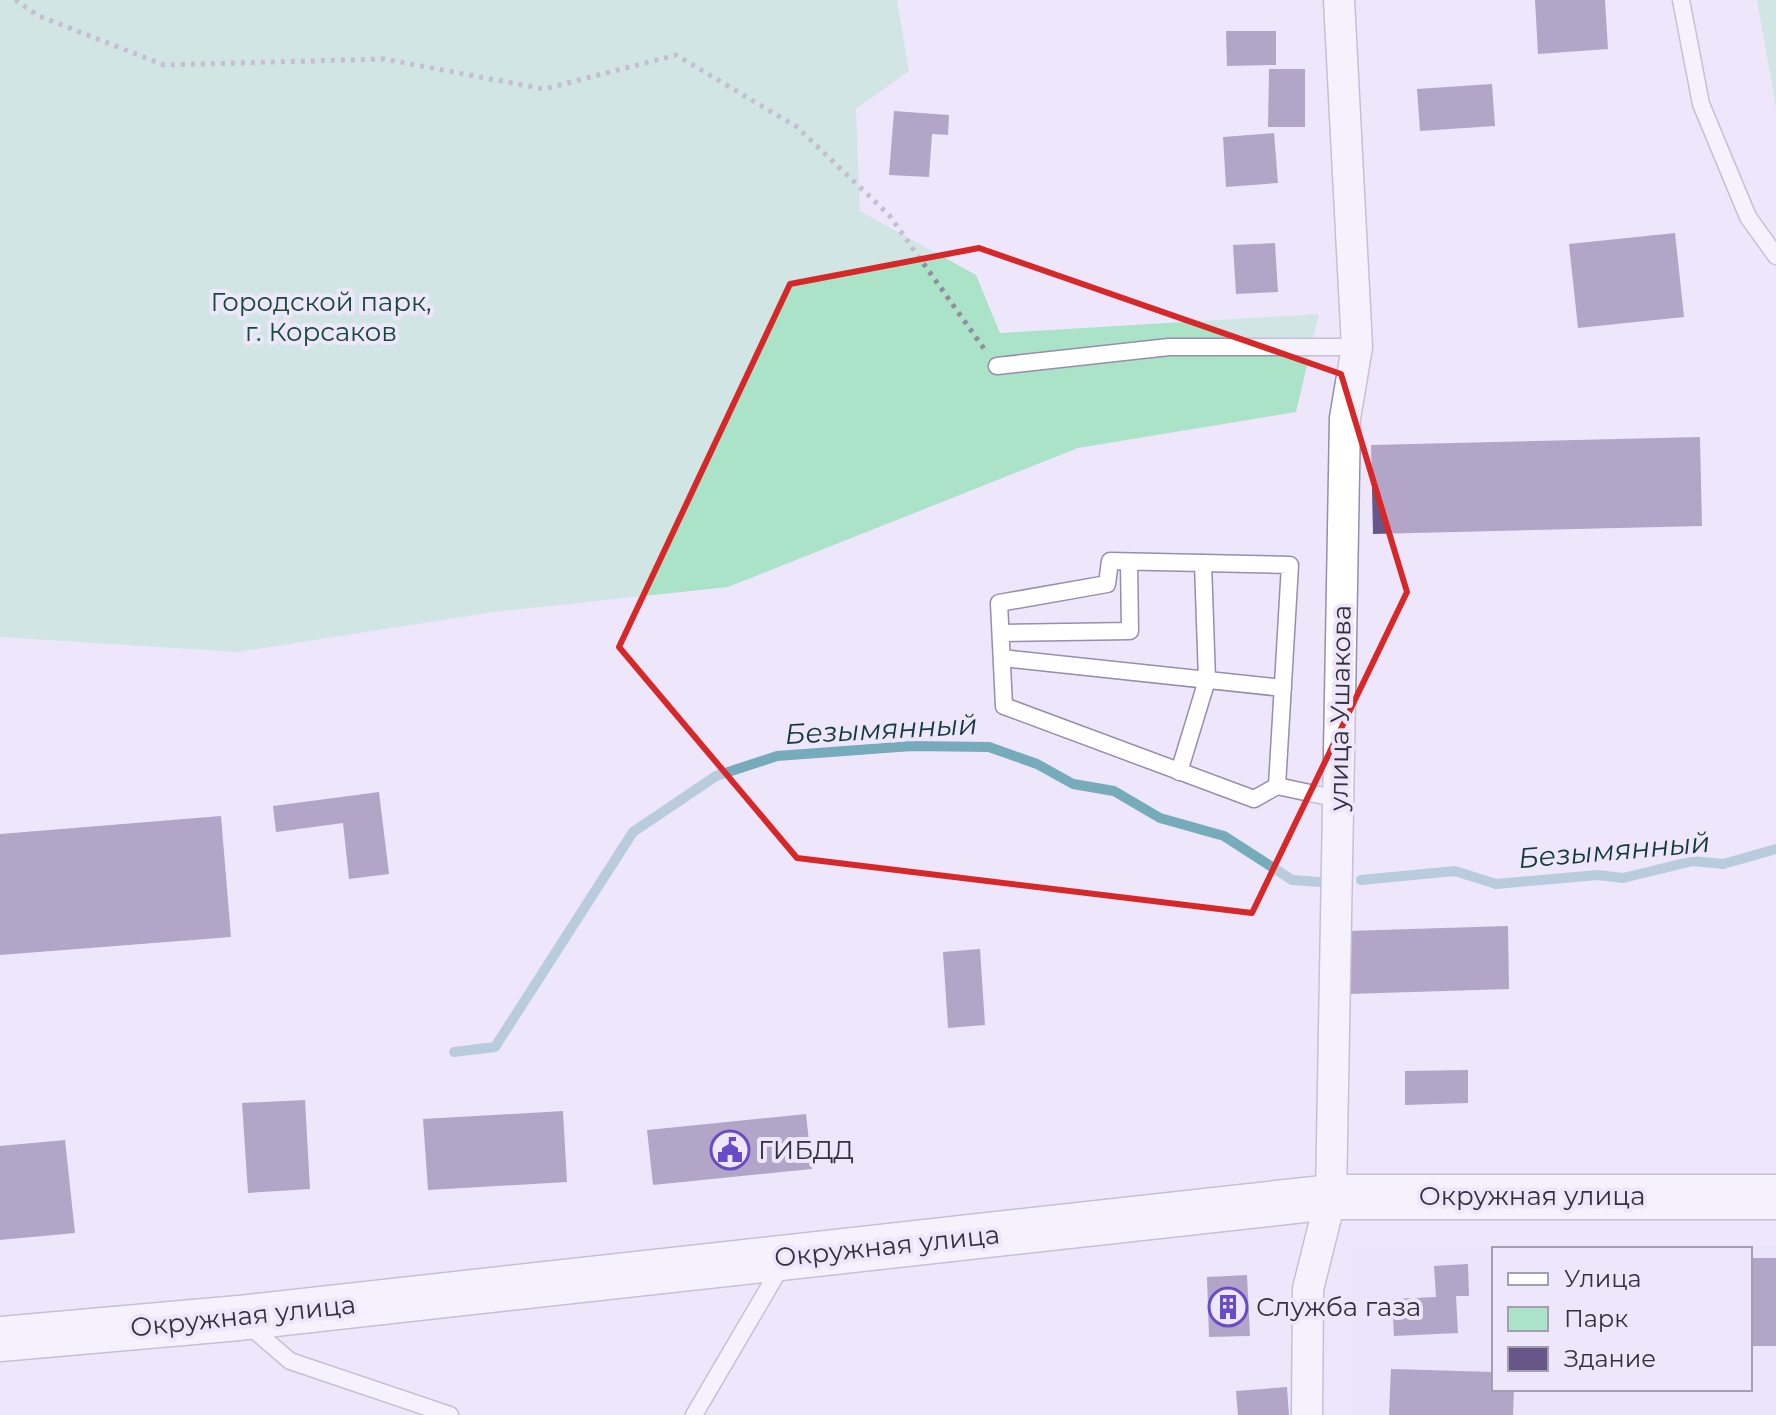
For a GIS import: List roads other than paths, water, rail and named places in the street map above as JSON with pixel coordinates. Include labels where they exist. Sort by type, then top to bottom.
[{"type":"main road","name":"Окружная улица","points":[[0,1339],[239,1318],[1331,1197],[1776,1197]]},
{"type":"street","name":"улица Ушакова","points":[[1307,1415],[1308,1289],[1331,1197],[1345,418],[1357,347],[1339,0]]},
{"type":"lane","points":[[1681,0],[1701,104],[1748,217],[1776,256]]},
{"type":"lane","points":[[997,366],[1169,347],[1357,347]]},
{"type":"lane","points":[[1277,786],[1290,565],[1110,561],[1107,584],[999,603],[1004,706],[1254,799],[1277,786],[1338,799]]},
{"type":"lane","points":[[1001,633],[1130,631],[1129,562]]},
{"type":"lane","points":[[1179,772],[1207,680],[1203,563]]},
{"type":"lane","points":[[1002,658],[1283,688]]},
{"type":"lane","points":[[694,1415],[786,1257]]},
{"type":"lane","points":[[239,1318],[290,1361],[450,1415]]},
{"type":"waterway","name":"Безымянный","points":[[454,1052],[495,1047],[633,832],[716,776],[777,756],[912,746],[989,747],[1037,764],[1073,784],[1114,791],[1160,818],[1224,836],[1292,880],[1320,882]]},
{"type":"waterway","name":"Безымянный","points":[[1361,880],[1455,871],[1496,884],[1598,875],[1623,878],[1693,861],[1723,864],[1776,849]]},
{"type":"place","name":"ГИБДД","points":[[730,1150]]},
{"type":"place","name":"Служба газа","points":[[1228,1307]]},
{"type":"park label","name":"Городской парк, г. Корсаков","points":[[321,317]]}]
